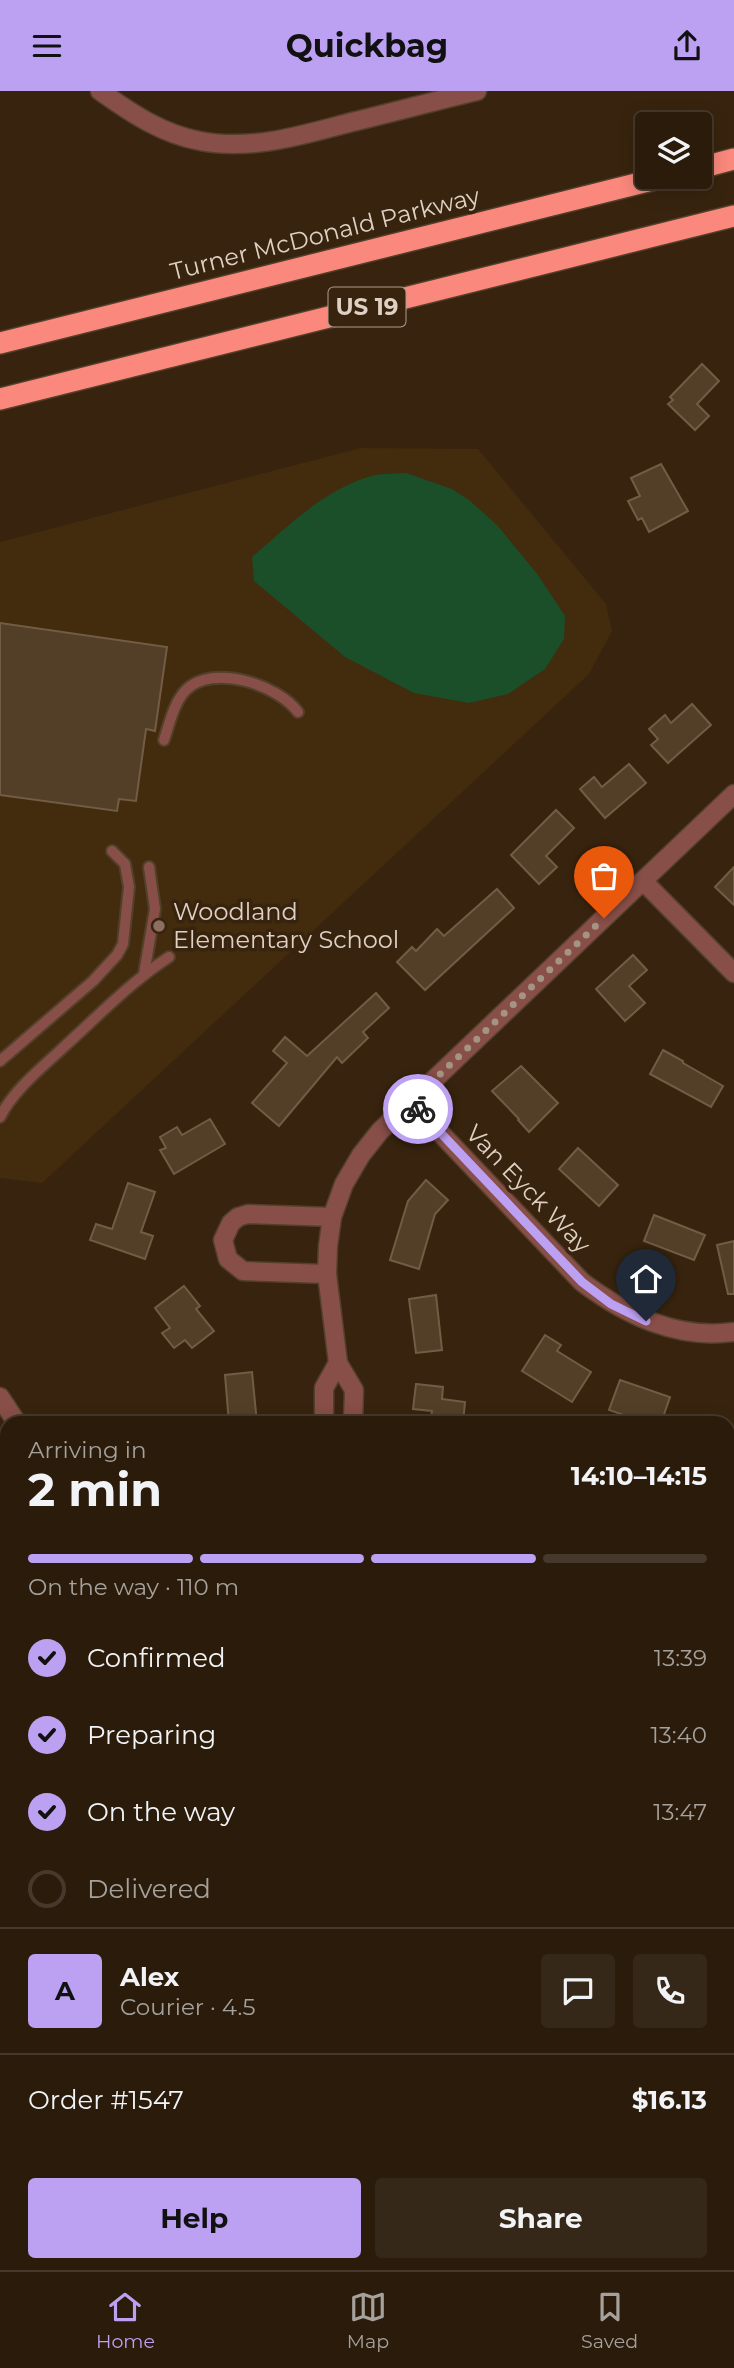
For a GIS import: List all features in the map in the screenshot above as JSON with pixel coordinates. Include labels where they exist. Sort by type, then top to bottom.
[{"type":"highway","points":[[712,165],[734,159]]},
{"type":"highway","name":"Turner McDonald Parkway","points":[[0,343],[635,184]]},
{"type":"highway","name":"US 19","points":[[0,399],[734,216]]},
{"type":"street","points":[[100,91],[131,113],[160,128],[199,141],[240,145],[279,141],[477,91]]},
{"type":"street","points":[[353,1416],[354,1390],[338,1363],[327,1274],[332,1217],[344,1184],[361,1155],[380,1131],[734,794]]},
{"type":"street","points":[[643,881],[734,973]]},
{"type":"street","name":"Van Eyck Way","points":[[411,1102],[582,1282],[611,1304],[646,1321],[684,1331],[734,1332]]},
{"type":"street","points":[[327,1274],[243,1271],[228,1259],[223,1240],[230,1223],[248,1214],[332,1217]]},
{"type":"street","points":[[324,1416],[324,1388],[338,1363]]},
{"type":"street","points":[[0,1397],[12,1416]]},
{"type":"lane","points":[[164,740],[184,691],[201,680],[213,677],[266,687],[291,703],[298,712]]},
{"type":"lane","points":[[0,1061],[93,981],[117,955],[123,944],[129,898],[128,876],[122,861],[112,851]]},
{"type":"lane","points":[[144,974],[155,909],[149,867]]},
{"type":"lane","points":[[1,1111],[51,1060],[144,974],[169,957]]},
{"type":"shaded area","name":"Woodland Elementary School","points":[[361,448],[478,449],[606,604],[612,631],[589,674],[42,1183],[0,1178],[0,542]]},
{"type":"green space","points":[[406,473],[452,489],[497,525],[538,575],[565,616],[564,639],[545,669],[508,694],[469,703],[414,693],[345,657],[254,581],[252,557],[321,501],[368,477]]},
{"type":"building","points":[[702,364],[719,381],[697,404],[709,416],[695,430],[668,404],[673,400],[670,397]]},
{"type":"building","points":[[661,464],[688,511],[649,532],[642,518],[638,520],[628,501],[640,496],[631,478]]},
{"type":"building","points":[[0,623],[167,647],[155,731],[146,729],[136,801],[119,799],[117,811],[0,795]]},
{"type":"building","points":[[692,704],[711,725],[668,763],[651,745],[658,739],[649,729],[665,715],[671,723]]},
{"type":"building","points":[[629,764],[646,783],[605,818],[580,789],[594,777],[602,787]]},
{"type":"building","points":[[556,810],[574,828],[546,856],[557,867],[539,884],[511,855]]},
{"type":"building","points":[[734,867],[734,905],[715,887]]},
{"type":"building","points":[[497,889],[514,908],[425,990],[397,962],[412,947],[416,951],[437,929],[444,936]]},
{"type":"building","points":[[633,955],[647,970],[629,986],[645,1003],[625,1021],[596,989]]},
{"type":"building","points":[[376,993],[389,1008],[363,1032],[368,1038],[342,1063],[337,1057],[279,1126],[252,1103],[287,1063],[273,1051],[285,1037],[307,1056]]},
{"type":"building","points":[[663,1050],[723,1086],[711,1107],[650,1074]]},
{"type":"building","points":[[521,1066],[558,1103],[529,1132],[492,1091]]},
{"type":"building","points":[[210,1119],[225,1144],[174,1174],[160,1150],[166,1148],[160,1137],[177,1127],[182,1135]]},
{"type":"building","points":[[578,1148],[618,1185],[599,1206],[559,1169]]},
{"type":"building","points":[[426,1180],[448,1200],[435,1214],[419,1269],[390,1260],[408,1201]]},
{"type":"building","points":[[128,1183],[155,1192],[141,1232],[153,1236],[145,1259],[90,1240],[96,1224],[112,1229]]},
{"type":"building","points":[[654,1215],[705,1235],[694,1260],[644,1241]]},
{"type":"building","points":[[734,1241],[734,1294],[728,1294],[717,1245]]},
{"type":"building","points":[[184,1286],[200,1306],[196,1309],[214,1331],[192,1348],[185,1340],[174,1348],[162,1333],[170,1328],[155,1308]]},
{"type":"building","points":[[436,1295],[442,1350],[416,1353],[409,1299]]},
{"type":"building","points":[[545,1335],[561,1345],[557,1351],[591,1372],[572,1402],[522,1371]]},
{"type":"building","points":[[252,1372],[256,1416],[228,1416],[225,1375]]},
{"type":"building","points":[[620,1380],[670,1397],[663,1416],[627,1416],[609,1410]]},
{"type":"building","points":[[416,1384],[443,1387],[442,1399],[465,1402],[464,1416],[431,1416],[432,1411],[413,1409]]},
{"type":"way so far","points":[[418,1109],[411,1102],[604,918]]},
{"type":"place","name":"Woodland Elementary School","points":[[159,926]]},
{"type":"route","points":[[418,1109],[582,1282],[611,1304],[646,1321]]}]
